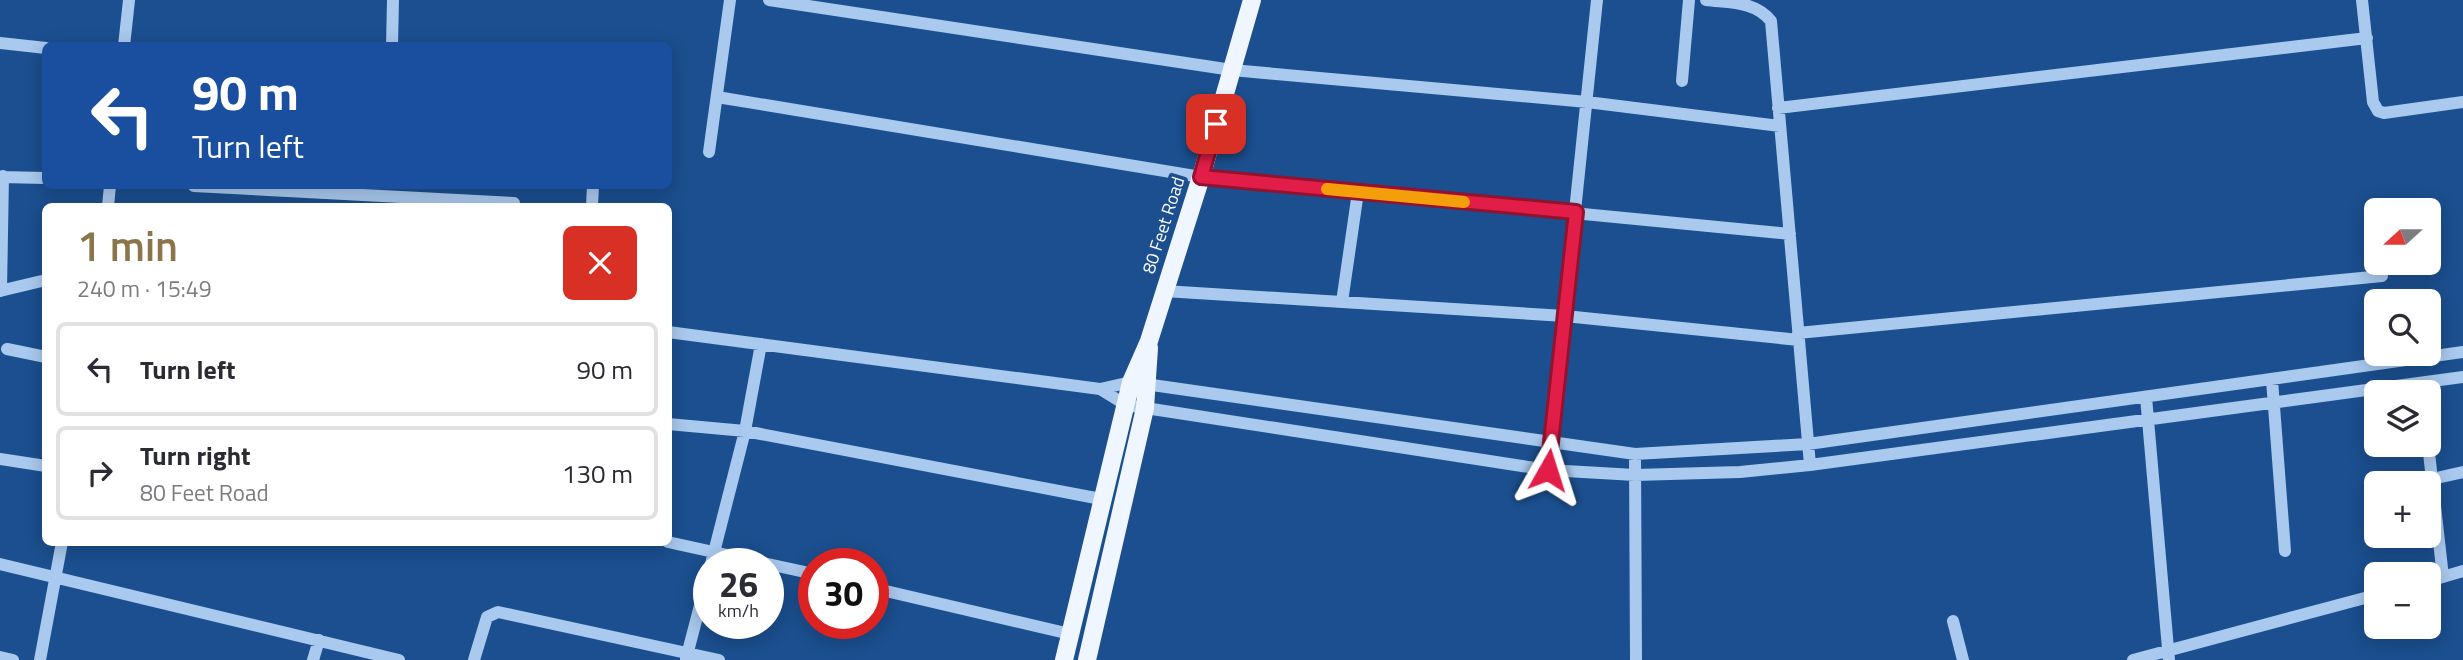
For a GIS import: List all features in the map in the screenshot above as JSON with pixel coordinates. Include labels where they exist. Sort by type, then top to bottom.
[{"type":"main road","name":"80 Feet Road","points":[[1140,384],[1149,341],[1201,177],[1252,0]]},
{"type":"main road","points":[[1064,660],[1126,405],[1140,384]]},
{"type":"main road","points":[[1087,660],[1145,408],[1140,384]]},
{"type":"street","points":[[124,42],[129,0]]},
{"type":"street","points":[[392,42],[393,0]]},
{"type":"street","points":[[709,152],[730,0]]},
{"type":"street","points":[[769,0],[1231,70],[1587,102],[1780,126]]},
{"type":"street","points":[[1548,470],[1597,0]]},
{"type":"street","points":[[1682,81],[1689,0]]},
{"type":"street","points":[[1706,0],[1764,5],[1771,20],[1810,465]]},
{"type":"street","points":[[2362,0],[2373,102],[2378,111],[2384,113],[2463,102]]},
{"type":"street","points":[[1778,108],[2367,38]]},
{"type":"street","points":[[0,43],[42,48]]},
{"type":"street","points":[[717,97],[1201,177],[1790,234]]},
{"type":"street","points":[[42,178],[1,176],[1,291],[42,281]]},
{"type":"street","points":[[309,189],[386,191],[514,203]]},
{"type":"street","points":[[1342,302],[1358,192]]},
{"type":"street","points":[[1164,291],[1565,316],[1799,337],[2382,276]]},
{"type":"street","points":[[672,333],[1100,388],[1140,384],[1635,454],[1808,444],[2463,352]]},
{"type":"street","points":[[714,548],[745,431],[761,344]]},
{"type":"street","points":[[7,349],[42,356]]},
{"type":"street","points":[[2441,382],[2463,377]]},
{"type":"street","points":[[2272,380],[2285,551]]},
{"type":"street","points":[[1100,388],[1126,405],[1548,470],[1635,475],[1740,472],[1810,465],[2147,418],[2364,393]]},
{"type":"street","points":[[2146,397],[2168,655]]},
{"type":"street","points":[[672,424],[745,431],[1101,499]]},
{"type":"street","points":[[1635,454],[1636,660]]},
{"type":"street","points":[[0,459],[42,465]]},
{"type":"street","points":[[2441,477],[2463,472]]},
{"type":"street","points":[[672,543],[693,551]]},
{"type":"street","points":[[40,660],[61,546]]},
{"type":"street","points":[[2440,548],[2443,577],[2463,571]]},
{"type":"street","points":[[0,564],[399,660]]},
{"type":"street","points":[[889,592],[1070,634]]},
{"type":"street","points":[[2133,660],[2168,655],[2364,598]]},
{"type":"street","points":[[474,660],[486,617],[498,612],[687,656],[719,660]]},
{"type":"street","points":[[1953,621],[1963,660]]},
{"type":"street","points":[[687,656],[693,633]]},
{"type":"street","points":[[313,660],[318,640]]},
{"type":"street","points":[[0,657],[13,660]]},
{"type":"slow traffic","points":[[1327,189],[1464,202]]},
{"type":"route","points":[[1216,124],[1201,177],[1576,212],[1548,470]]}]
